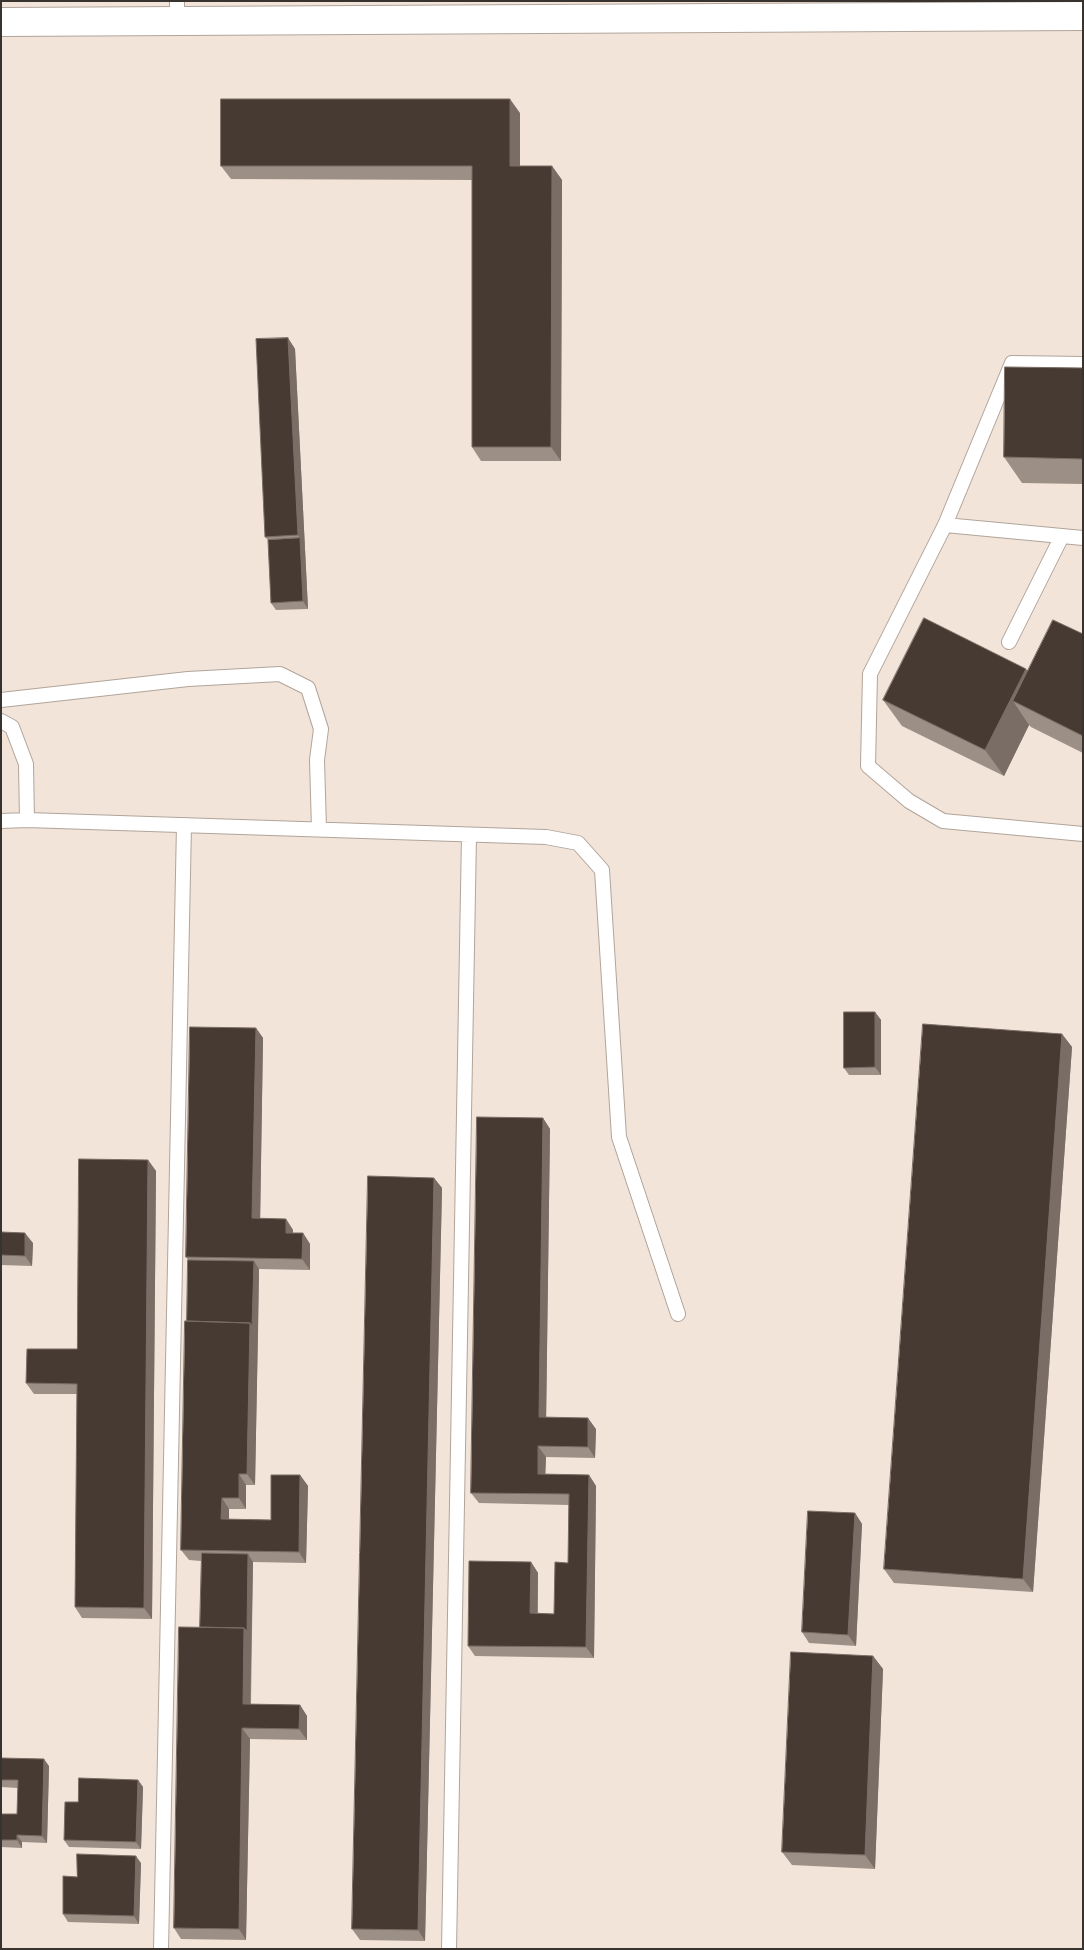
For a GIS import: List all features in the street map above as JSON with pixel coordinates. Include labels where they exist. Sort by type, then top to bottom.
[{"type":"street","points":[[1,22],[177,11],[1009,9],[1083,16]]},
{"type":"lane","points":[[1083,364],[1012,363],[945,525],[870,674],[868,766],[909,800],[943,822],[1083,834]]},
{"type":"lane","points":[[945,525],[1083,538]]},
{"type":"lane","points":[[1009,642],[1062,536]]},
{"type":"lane","points":[[1,700],[188,679],[280,674],[308,688],[321,729],[317,760],[319,829]]},
{"type":"lane","points":[[1,721],[12,727],[26,764],[27,820]]},
{"type":"lane","points":[[1,821],[27,820],[546,837],[578,844],[602,870],[619,1137],[678,1314]]},
{"type":"lane","points":[[161,1949],[184,825]]},
{"type":"lane","points":[[448,1949],[469,835]]},
{"type":"building","points":[[221,99],[510,99],[510,166],[552,166],[551,447],[472,447],[472,166],[221,166]]},
{"type":"building","points":[[288,338],[298,535],[265,537],[256,339]]},
{"type":"building","points":[[1005,367],[1083,368],[1083,459],[1004,457]]},
{"type":"building","points":[[300,538],[303,601],[271,603],[268,540]]},
{"type":"building","points":[[924,618],[1026,669],[985,750],[883,700]]},
{"type":"building","points":[[1053,620],[1083,634],[1083,736],[1013,701]]},
{"type":"building","points":[[844,1012],[875,1012],[875,1067],[844,1068]]},
{"type":"building","points":[[923,1024],[1062,1034],[1023,1579],[884,1569]]},
{"type":"building","points":[[190,1027],[256,1028],[252,1218],[286,1219],[286,1233],[303,1233],[302,1259],[186,1257]]},
{"type":"building","points":[[477,1117],[543,1118],[539,1417],[588,1418],[588,1447],[538,1446],[538,1474],[589,1475],[586,1647],[468,1646],[469,1561],[531,1562],[530,1613],[554,1614],[555,1562],[568,1563],[569,1494],[471,1493]]},
{"type":"building","points":[[79,1159],[148,1160],[144,1608],[75,1607],[77,1384],[26,1383],[27,1349],[77,1349]]},
{"type":"building","points":[[368,1176],[434,1178],[418,1930],[352,1929]]},
{"type":"building","points":[[1,1232],[25,1233],[25,1256],[1,1255]]},
{"type":"building","points":[[188,1260],[254,1261],[252,1326],[250,1323],[187,1321]]},
{"type":"building","points":[[185,1321],[250,1323],[247,1474],[239,1474],[239,1498],[222,1498],[221,1519],[271,1520],[271,1475],[300,1475],[299,1552],[181,1550]]},
{"type":"building","points":[[808,1511],[855,1513],[848,1635],[802,1632]]},
{"type":"building","points":[[202,1553],[248,1554],[247,1631],[244,1628],[200,1627]]},
{"type":"building","points":[[179,1627],[244,1628],[243,1704],[300,1705],[299,1729],[242,1728],[239,1929],[174,1928]]},
{"type":"building","points":[[791,1652],[873,1656],[865,1855],[782,1852]]},
{"type":"building","points":[[1,1758],[44,1759],[42,1836],[17,1835],[17,1840],[1,1840],[1,1814],[17,1814],[18,1780],[1,1780]]},
{"type":"building","points":[[79,1778],[138,1780],[136,1842],[64,1840],[65,1802],[78,1802]]},
{"type":"building","points":[[77,1854],[136,1856],[134,1916],[63,1914],[63,1876],[77,1877]]}]
